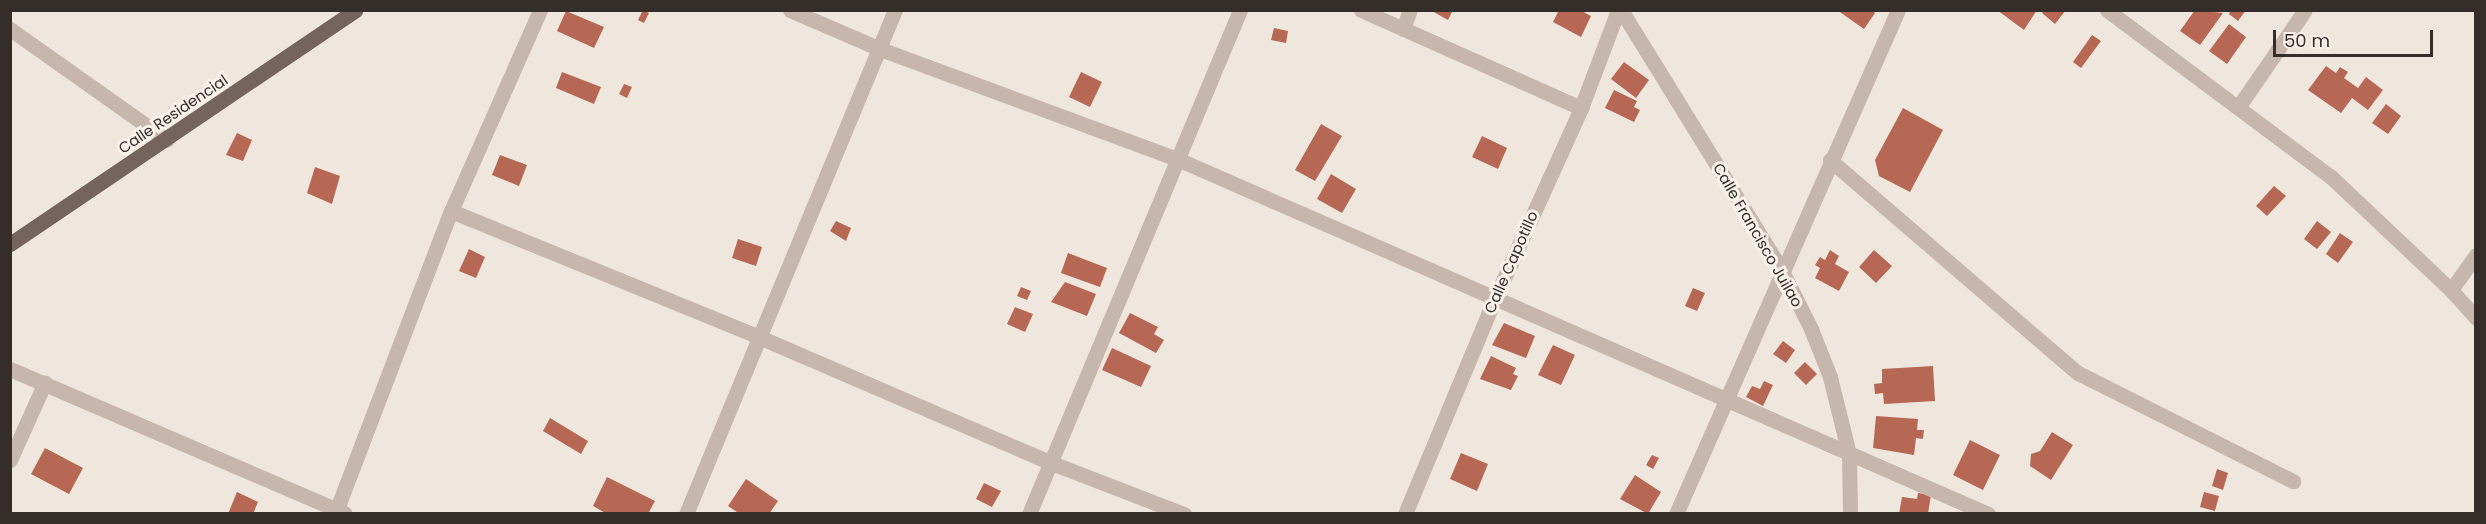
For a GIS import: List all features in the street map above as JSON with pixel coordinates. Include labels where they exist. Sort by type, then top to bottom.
[{"type":"main road","name":"Calle Residencial","points":[[10,244],[167,140],[355,10]]},
{"type":"street","points":[[10,369],[45,382],[338,512],[451,211],[540,10]]},
{"type":"street","points":[[790,10],[880,49],[1175,158],[1988,513]]},
{"type":"street","points":[[686,513],[895,10]]},
{"type":"street","points":[[1029,513],[1175,158],[1240,10]]},
{"type":"street","points":[[1361,10],[1581,108]]},
{"type":"street","points":[[1403,29],[1410,10]]},
{"type":"street","name":"Calle Capotillo","points":[[1405,513],[1495,298],[1581,108],[1619,10]]},
{"type":"street","name":"Calle Francisco Juilao","points":[[1619,10],[1781,269],[1830,377],[1849,454],[1850,513]]},
{"type":"street","points":[[1676,513],[1728,401],[1781,269],[1898,10]]},
{"type":"street","points":[[2108,10],[2330,176],[2451,290],[2475,318]]},
{"type":"street","points":[[2239,106],[2305,10]]},
{"type":"street","points":[[10,29],[167,140]]},
{"type":"street","points":[[1830,160],[2078,373],[2293,481]]},
{"type":"street","points":[[451,211],[759,337],[1050,462],[1184,513]]},
{"type":"street","points":[[2451,290],[2475,255]]},
{"type":"street","points":[[10,460],[45,382]]},
{"type":"building","points":[[643,10],[649,13],[644,23],[638,20]]},
{"type":"building","points":[[1430,10],[1453,10],[1448,20]]},
{"type":"building","points":[[1559,10],[1580,10],[1591,16],[1581,37],[1553,22]]},
{"type":"building","points":[[1837,10],[1871,10],[1875,13],[1864,29]]},
{"type":"building","points":[[1997,10],[2037,10],[2024,30]]},
{"type":"building","points":[[2044,10],[2066,10],[2055,24],[2042,13]]},
{"type":"building","points":[[2195,10],[2223,13],[2200,45],[2180,31]]},
{"type":"building","points":[[2231,10],[2246,10],[2238,21],[2229,14]]},
{"type":"building","points":[[566,11],[604,27],[594,48],[557,31]]},
{"type":"building","points":[[2229,24],[2246,37],[2227,64],[2209,51]]},
{"type":"building","points":[[1274,28],[1288,31],[1286,43],[1271,40]]},
{"type":"building","points":[[2092,35],[2101,41],[2081,68],[2073,62]]},
{"type":"building","points":[[1624,62],[1649,80],[1636,98],[1611,79]]},
{"type":"building","points":[[2326,66],[2336,73],[2340,67],[2348,72],[2344,78],[2358,88],[2366,77],[2383,90],[2368,110],[2352,98],[2341,113],[2308,90]]},
{"type":"building","points":[[562,72],[601,87],[594,104],[556,88]]},
{"type":"building","points":[[1081,72],[1102,82],[1090,107],[1069,97]]},
{"type":"building","points":[[624,84],[632,87],[627,98],[619,94]]},
{"type":"building","points":[[1614,90],[1637,101],[1634,107],[1640,110],[1634,122],[1605,108]]},
{"type":"building","points":[[2386,104],[2401,116],[2388,134],[2372,123]]},
{"type":"building","points":[[1903,108],[1943,130],[1910,192],[1879,176],[1875,160]]},
{"type":"building","points":[[1321,124],[1342,136],[1315,181],[1295,170]]},
{"type":"building","points":[[237,133],[252,140],[243,161],[226,155]]},
{"type":"building","points":[[1482,136],[1507,148],[1498,169],[1472,157]]},
{"type":"building","points":[[500,155],[527,165],[519,186],[492,175]]},
{"type":"building","points":[[315,167],[340,176],[332,204],[307,193]]},
{"type":"building","points":[[1331,174],[1356,189],[1342,213],[1317,199]]},
{"type":"building","points":[[2274,186],[2286,196],[2267,216],[2256,206]]},
{"type":"building","points":[[836,221],[851,228],[846,241],[830,231]]},
{"type":"building","points":[[2317,221],[2331,232],[2317,249],[2304,239]]},
{"type":"building","points":[[2340,233],[2353,242],[2338,263],[2326,254]]},
{"type":"building","points":[[738,239],[762,247],[756,266],[732,258]]},
{"type":"building","points":[[469,249],[485,257],[476,278],[459,271]]},
{"type":"building","points":[[1830,250],[1839,256],[1835,264],[1849,272],[1839,291],[1815,278],[1820,268],[1815,265],[1820,257],[1825,260]]},
{"type":"building","points":[[1874,250],[1892,266],[1876,283],[1859,267]]},
{"type":"building","points":[[1068,253],[1107,268],[1100,287],[1061,273]]},
{"type":"building","points":[[1065,282],[1096,294],[1087,316],[1051,302]]},
{"type":"building","points":[[1021,287],[1031,291],[1027,300],[1017,296]]},
{"type":"building","points":[[1693,288],[1705,293],[1697,311],[1685,306]]},
{"type":"building","points":[[1015,307],[1033,314],[1025,332],[1007,324]]},
{"type":"building","points":[[1130,313],[1158,327],[1154,334],[1164,340],[1156,353],[1119,333]]},
{"type":"building","points":[[1504,323],[1535,336],[1526,358],[1492,345]]},
{"type":"building","points":[[1783,341],[1795,350],[1786,363],[1773,354]]},
{"type":"building","points":[[1553,345],[1575,355],[1561,385],[1538,375]]},
{"type":"building","points":[[1112,348],[1151,366],[1141,387],[1102,370]]},
{"type":"building","points":[[1491,356],[1516,368],[1513,374],[1518,376],[1511,390],[1480,379]]},
{"type":"building","points":[[1805,362],[1817,374],[1806,385],[1794,373]]},
{"type":"building","points":[[1933,366],[1935,401],[1884,404],[1883,393],[1875,394],[1874,384],[1882,383],[1882,369]]},
{"type":"building","points":[[1764,381],[1773,385],[1763,406],[1746,397],[1752,386],[1760,389]]},
{"type":"building","points":[[1876,416],[1918,419],[1917,430],[1924,430],[1923,439],[1916,438],[1914,455],[1873,448]]},
{"type":"building","points":[[550,418],[588,441],[581,454],[543,431]]},
{"type":"building","points":[[2052,432],[2073,445],[2051,480],[2030,466],[2031,454],[2040,451]]},
{"type":"building","points":[[1970,440],[2000,455],[1983,490],[1953,475]]},
{"type":"building","points":[[45,448],[83,468],[69,494],[31,474]]},
{"type":"building","points":[[1461,453],[1488,464],[1477,491],[1450,479]]},
{"type":"building","points":[[1652,455],[1659,458],[1653,469],[1646,465]]},
{"type":"building","points":[[2217,469],[2228,473],[2223,490],[2212,486]]},
{"type":"building","points":[[1635,475],[1661,492],[1648,514],[1620,499]]},
{"type":"building","points":[[607,477],[655,501],[648,514],[607,514],[593,506]]},
{"type":"building","points":[[746,479],[778,501],[769,514],[740,514],[728,506]]},
{"type":"building","points":[[984,483],[1001,491],[992,507],[976,499]]},
{"type":"building","points":[[237,492],[258,502],[253,514],[228,514]]},
{"type":"building","points":[[2204,492],[2219,496],[2215,511],[2200,507]]},
{"type":"building","points":[[1918,493],[1931,495],[1928,514],[1899,514],[1902,497],[1917,499]]}]
